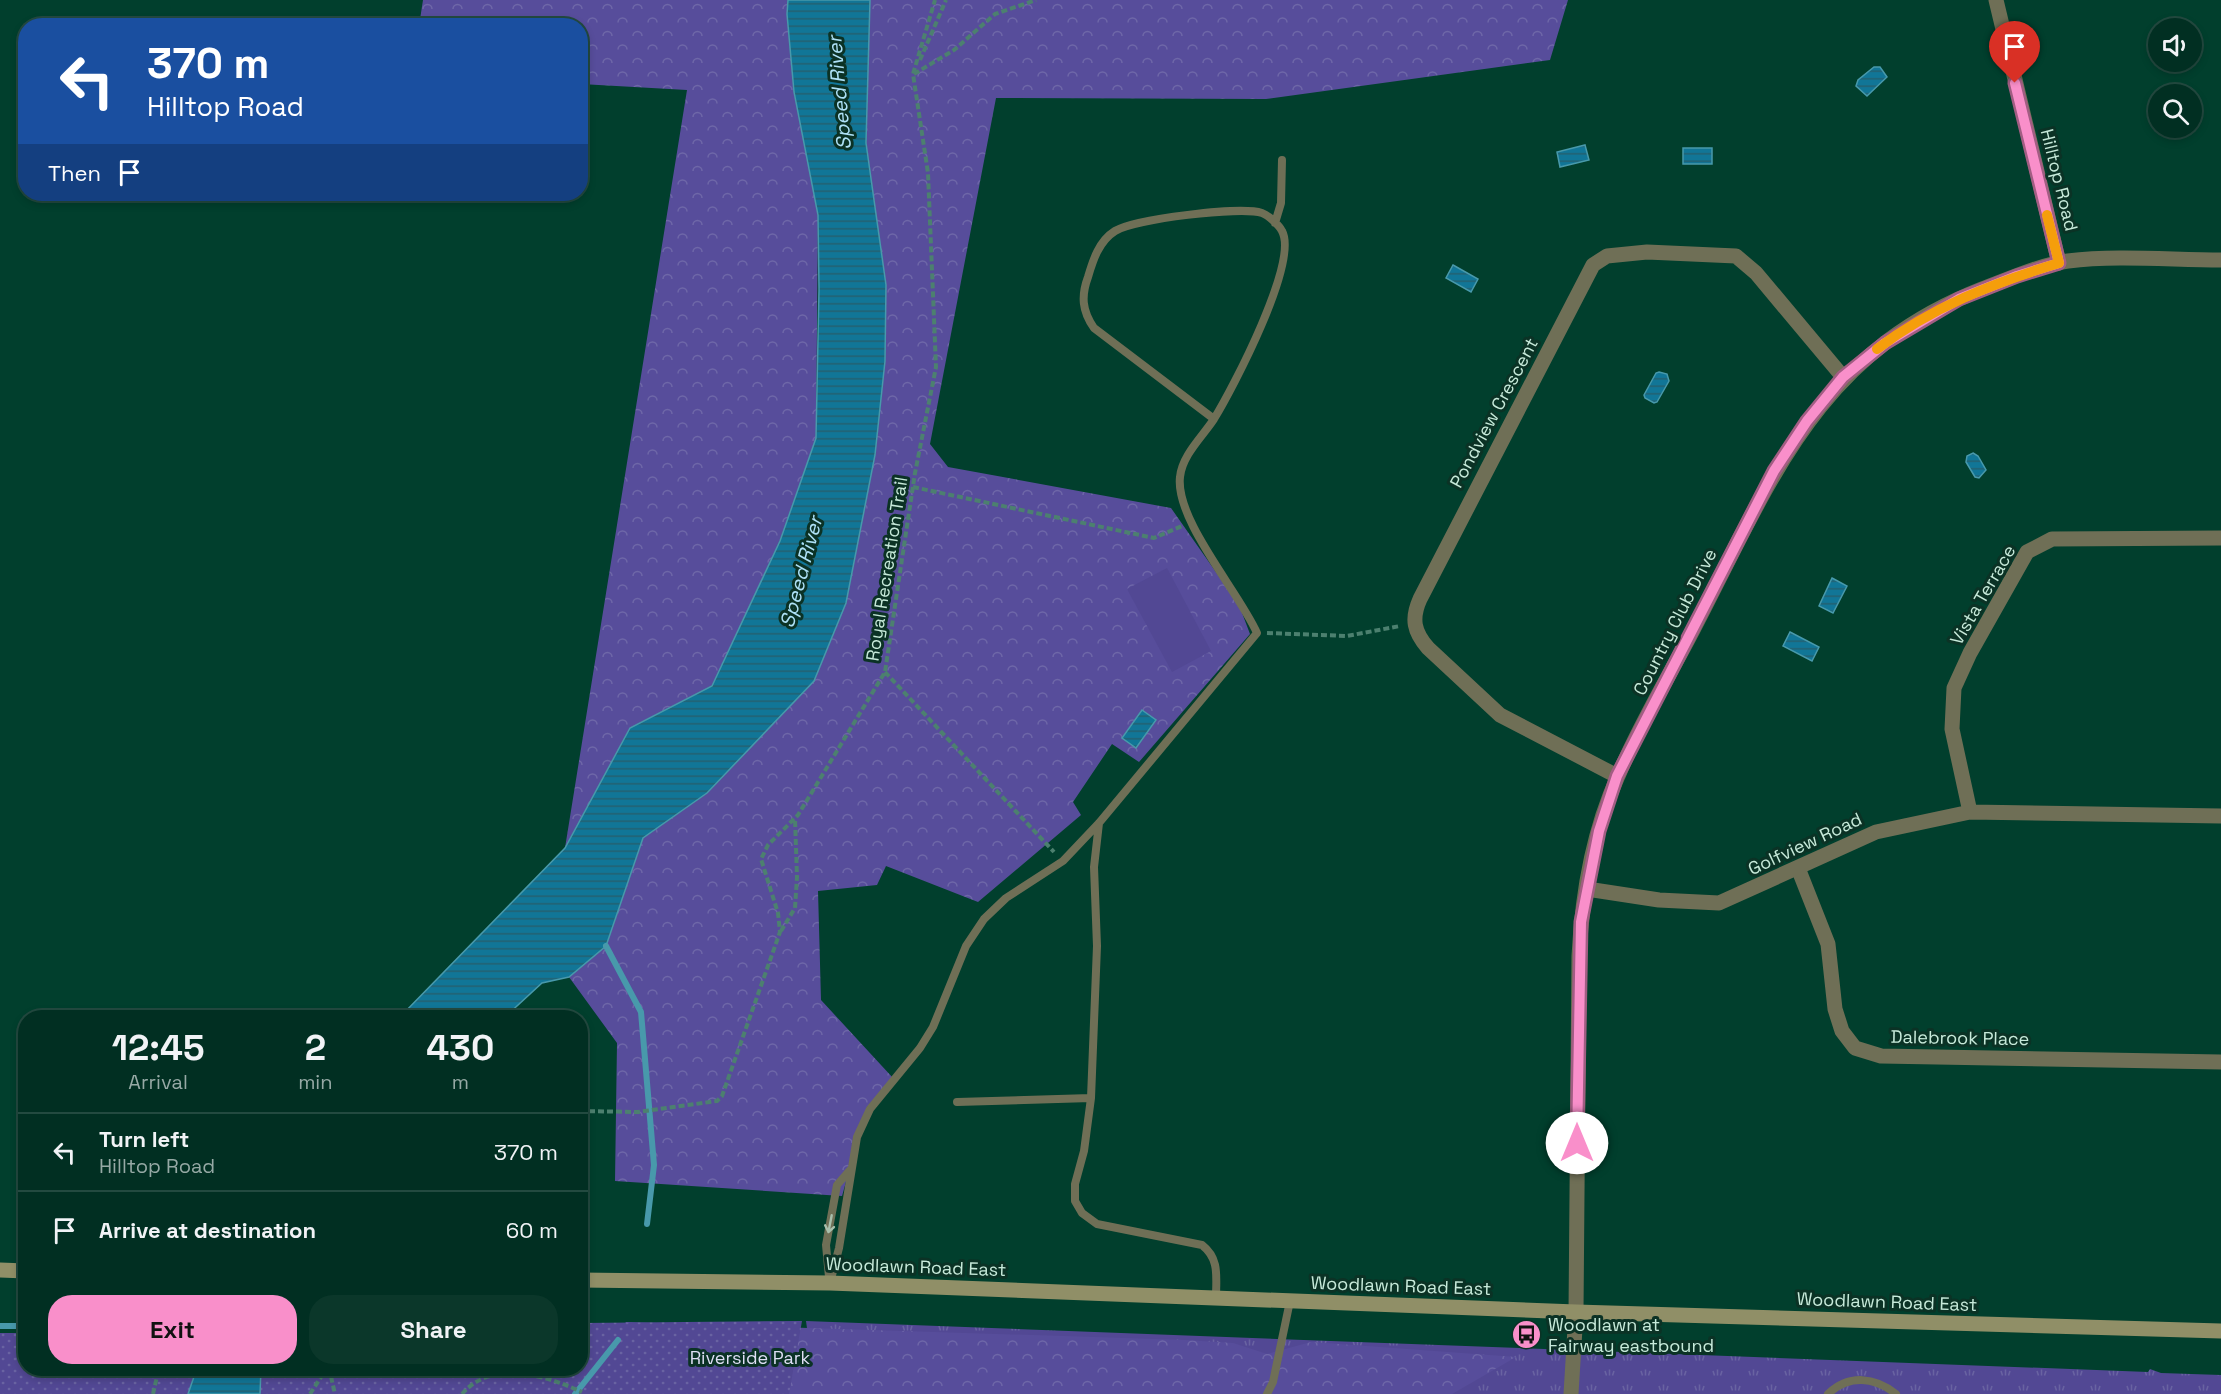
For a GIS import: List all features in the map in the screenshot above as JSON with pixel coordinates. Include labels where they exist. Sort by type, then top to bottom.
[{"type":"main road","points":[[0,1270],[18,1271]]},
{"type":"main road","name":"Woodlawn Road East","points":[[588,1280],[830,1283],[1576,1312],[2221,1331]]},
{"type":"street","name":"Hilltop Road","points":[[1996,0],[2059,263]]},
{"type":"street","name":"Pondview Crescent","points":[[1414,624],[1414,612],[1420,599],[1593,265],[1607,256],[1647,252],[1736,256],[1756,273],[1843,377]]},
{"type":"street","name":"Country Club Drive","points":[[1571,1394],[1576,1312],[1578,956],[1587,888],[1599,831],[1617,776],[1774,471],[1807,421],[1843,377],[1885,343],[1940,308],[2017,276],[2059,263],[2221,260]]},
{"type":"street","name":"Vista Terrace","points":[[1970,812],[1952,729],[1954,688],[1970,653],[2027,552],[2052,539],[2221,538]]},
{"type":"street","points":[[1414,624],[1418,637],[1433,653],[1500,715],[1617,776]]},
{"type":"street","name":"Golfview Road","points":[[1587,888],[1659,900],[1719,903],[1876,832],[1970,812],[2221,816]]},
{"type":"street","name":"Dalebrook Place","points":[[1798,868],[1828,944],[1835,1009],[1842,1031],[1855,1048],[1881,1056],[2221,1062]]},
{"type":"lane","points":[[1275,223],[1281,203],[1282,160]]},
{"type":"lane","points":[[830,1283],[850,1189],[850,1170],[864,1120],[920,1048],[933,1027],[966,946],[984,920],[1006,897],[1063,861],[1099,823],[1257,633],[1249,614],[1191,523],[1183,500],[1180,476],[1187,458],[1214,418],[1242,368],[1283,272],[1285,241],[1282,230],[1264,213],[1245,211],[1157,220],[1125,226],[1104,241],[1085,284],[1083,309],[1094,328],[1214,418]]},
{"type":"lane","points":[[1099,823],[1094,867],[1097,946],[1091,1098],[1084,1151],[1075,1184],[1075,1201],[1082,1213],[1097,1224],[1202,1245],[1211,1252],[1216,1262],[1216,1298]]},
{"type":"lane","points":[[957,1102],[1091,1098]]},
{"type":"lane","points":[[830,1283],[826,1245],[837,1185],[850,1170]]},
{"type":"lane","points":[[1267,1394],[1273,1382],[1290,1301]]},
{"type":"lane","points":[[1828,1394],[1848,1382],[1866,1378],[1883,1384],[1896,1394]]},
{"type":"path","name":"Royal Recreation Trail","points":[[780,932],[778,914],[761,859],[768,845],[795,818],[885,672],[913,487],[936,367],[928,173],[913,74],[934,0]]},
{"type":"path","points":[[913,74],[946,0]]},
{"type":"path","points":[[913,74],[954,50],[995,14],[1036,0]]},
{"type":"path","points":[[913,487],[1154,538],[1191,523]]},
{"type":"path","points":[[1257,633],[1347,636],[1414,624]]},
{"type":"path","points":[[885,672],[1063,861]]},
{"type":"path","points":[[588,1111],[638,1112],[717,1101],[722,1096],[780,932],[795,908],[797,877],[795,818]]},
{"type":"path","points":[[153,1394],[157,1376]]},
{"type":"path","points":[[310,1394],[322,1376]]},
{"type":"path","points":[[330,1376],[335,1394]]},
{"type":"path","points":[[462,1394],[472,1382],[491,1376]]},
{"type":"path","points":[[526,1376],[561,1382],[582,1392]]},
{"type":"green space","points":[[423,0],[788,0],[787,14],[794,92],[818,215],[816,438],[780,541],[712,686],[630,728],[565,848],[687,90],[588,84],[588,18],[420,18]]},
{"type":"green space","points":[[870,0],[1568,0],[1550,60],[1266,99],[996,98],[930,444],[948,467],[1171,508],[1239,605],[1250,634],[1139,762],[1112,744],[1073,802],[1081,815],[978,902],[886,866],[877,885],[818,891],[821,1000],[893,1078],[867,1107],[842,1196],[615,1181],[617,1043],[569,977],[606,946],[643,838],[707,793],[814,681],[846,603],[875,455],[885,361],[886,285],[866,143]]},
{"type":"green space","points":[[1167,568],[1211,651],[1172,672],[1127,589]]},
{"type":"green space","name":"Riverside Park","points":[[802,1321],[789,1394],[0,1394],[0,1333],[18,1333],[18,1376],[588,1376],[588,1323]]},
{"type":"green space","points":[[806,1321],[2148,1372],[2150,1369],[2161,1373],[2221,1375],[2221,1394],[816,1394]]},
{"type":"green space","points":[[626,1322],[1184,1340],[1233,1343],[1267,1354],[1311,1342],[1516,1357],[1452,1394],[572,1394],[586,1376],[588,1376],[588,1373]]},
{"type":"water","name":"Speed River","points":[[788,0],[870,0],[866,143],[886,285],[885,361],[875,455],[846,603],[814,681],[707,793],[643,838],[606,946],[569,977],[542,983],[513,1010],[407,1010],[565,848],[630,728],[712,686],[780,541],[816,438],[819,289],[818,215],[794,92],[787,14]]},
{"type":"water","points":[[1874,67],[1880,67],[1887,77],[1867,96],[1856,86],[1858,80]]},
{"type":"water","points":[[1585,145],[1589,160],[1560,167],[1557,152]]},
{"type":"water","points":[[1683,148],[1712,148],[1712,164],[1683,164]]},
{"type":"water","points":[[1453,265],[1478,279],[1471,292],[1446,278]]},
{"type":"water","points":[[1656,373],[1667,374],[1669,381],[1657,402],[1654,403],[1644,395]]},
{"type":"water","points":[[1973,453],[1978,456],[1986,470],[1979,478],[1975,477],[1966,462],[1967,456]]},
{"type":"water","points":[[1832,578],[1847,586],[1833,613],[1819,606]]},
{"type":"water","points":[[1790,632],[1819,647],[1812,661],[1783,646]]},
{"type":"water","points":[[1142,710],[1156,720],[1136,748],[1122,738]]},
{"type":"water","points":[[194,1376],[261,1376],[260,1394],[188,1394]]},
{"type":"waterway","points":[[606,946],[641,1012],[654,1165],[647,1224]]},
{"type":"waterway","points":[[0,1326],[18,1326]]},
{"type":"waterway","points":[[575,1394],[618,1340]]},
{"type":"slow traffic","points":[[1877,349],[1940,308],[1959,299],[2017,276],[2059,263],[2047,215]]},
{"type":"place","name":"Woodlawn at Fairway eastbound","points":[[1527,1335]]},
{"type":"route","points":[[1577,1143],[1578,956],[1581,922],[1599,831],[1617,776],[1774,471],[1807,421],[1843,377],[1885,343],[1940,308],[1959,299],[2017,276],[2059,263],[2015,83]]}]
